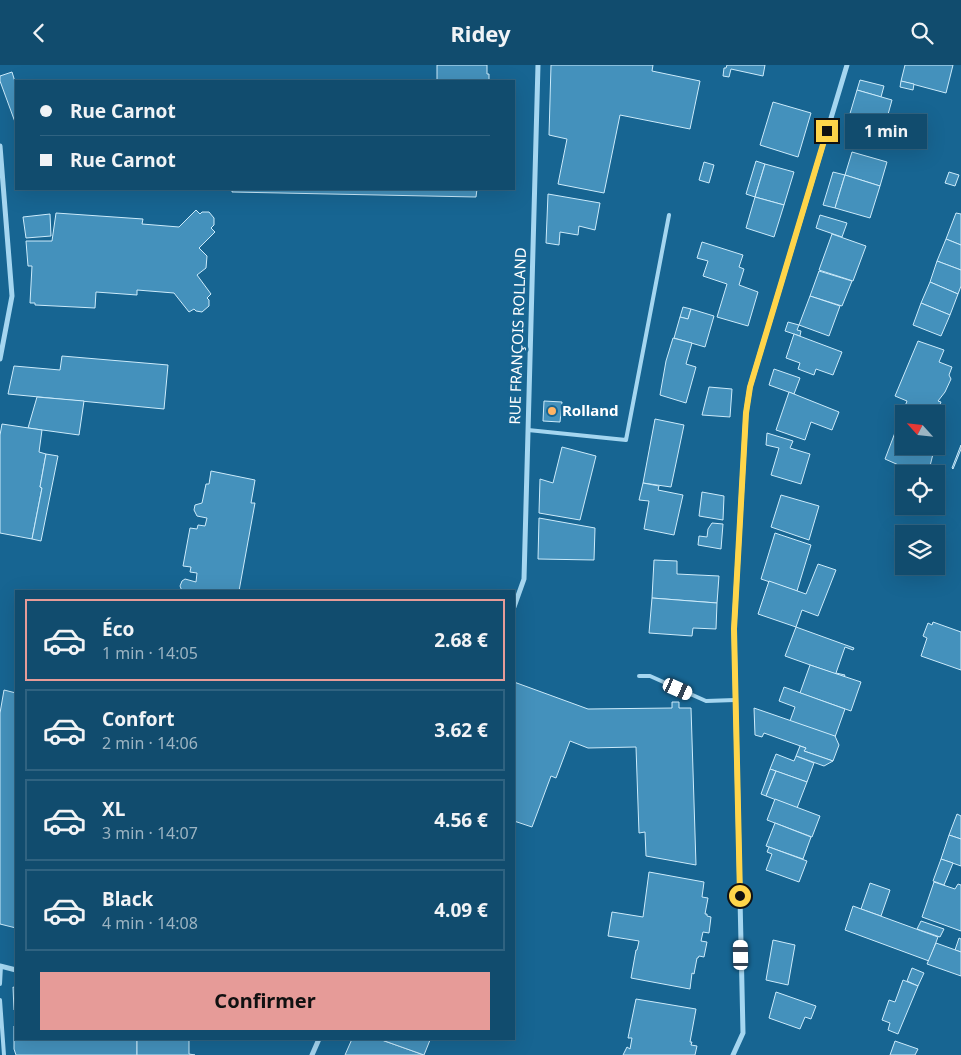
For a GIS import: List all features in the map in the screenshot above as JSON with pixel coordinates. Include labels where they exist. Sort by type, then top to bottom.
[{"type":"street","name":"RUE FRANÇOIS ROLLAND","points":[[515,604],[524,579],[538,65]]},
{"type":"street","points":[[733,1055],[743,1033],[734,629],[746,413],[750,387],[847,65]]},
{"type":"street","points":[[0,146],[12,296],[0,359]]},
{"type":"street","points":[[1,966],[15,970]]},
{"type":"street","points":[[312,1055],[317,1040]]},
{"type":"lane","points":[[528,430],[626,440],[669,215]]},
{"type":"lane","points":[[639,676],[650,677],[706,701],[735,700]]},
{"type":"lane","points":[[0,984],[1,966]]},
{"type":"lane","points":[[0,1000],[4,1055]]},
{"type":"building","points":[[437,65],[487,65],[487,74],[489,74],[489,80],[437,80]]},
{"type":"building","points":[[551,65],[653,65],[652,71],[700,81],[690,129],[620,115],[604,193],[558,184],[567,139],[549,135]]},
{"type":"building","points":[[727,65],[765,65],[763,76],[731,69],[729,77],[723,76],[724,68]]},
{"type":"building","points":[[905,65],[953,65],[946,93],[901,81]]},
{"type":"building","points":[[12,72],[15,82],[15,122],[0,81],[0,76]]},
{"type":"building","points":[[860,80],[884,86],[881,97],[857,90]]},
{"type":"building","points":[[901,81],[914,84],[913,90],[900,87]]},
{"type":"building","points":[[857,90],[892,100],[882,136],[846,127]]},
{"type":"building","points":[[773,102],[811,113],[798,157],[760,145]]},
{"type":"building","points":[[852,152],[887,162],[880,186],[845,175]]},
{"type":"building","points":[[756,161],[765,164],[755,197],[746,194]]},
{"type":"building","points":[[704,162],[714,165],[709,183],[699,180]]},
{"type":"building","points":[[765,164],[794,172],[784,205],[755,197]]},
{"type":"building","points":[[833,172],[845,175],[835,208],[823,205]]},
{"type":"building","points":[[949,172],[959,175],[955,186],[945,183]]},
{"type":"building","points":[[845,175],[880,186],[870,218],[835,208]]},
{"type":"building","points":[[232,190],[477,190],[476,197],[232,192]]},
{"type":"building","points":[[548,194],[600,203],[595,230],[579,226],[578,235],[560,232],[559,245],[546,243]]},
{"type":"building","points":[[755,197],[784,205],[774,237],[746,228]]},
{"type":"building","points":[[196,210],[200,214],[202,212],[209,212],[214,218],[214,225],[211,228],[215,232],[199,248],[207,256],[206,268],[197,275],[211,294],[207,298],[209,306],[202,312],[194,309],[189,312],[174,293],[137,290],[137,295],[96,292],[95,308],[35,305],[35,303],[30,303],[32,266],[28,266],[26,241],[52,241],[56,213],[143,219],[142,224],[179,227]]},
{"type":"building","points":[[956,213],[961,214],[961,245],[946,239]]},
{"type":"building","points":[[50,214],[51,236],[26,238],[23,217]]},
{"type":"building","points":[[820,215],[847,223],[842,237],[816,228]]},
{"type":"building","points":[[832,234],[866,246],[853,281],[819,270]]},
{"type":"building","points":[[946,239],[961,245],[961,270],[937,261]]},
{"type":"building","points":[[702,242],[743,255],[739,267],[744,269],[739,285],[758,292],[748,326],[717,317],[727,284],[703,276],[708,261],[697,258]]},
{"type":"building","points":[[937,261],[961,270],[961,286],[958,294],[930,282]]},
{"type":"building","points":[[819,271],[852,281],[842,306],[810,296]]},
{"type":"building","points":[[930,282],[958,294],[950,315],[921,303]]},
{"type":"building","points":[[810,296],[840,306],[829,336],[799,325]]},
{"type":"building","points":[[921,303],[950,315],[941,336],[913,325]]},
{"type":"building","points":[[683,307],[691,309],[688,319],[680,317]]},
{"type":"building","points":[[691,309],[714,316],[705,347],[674,338],[680,317],[688,319]]},
{"type":"building","points":[[788,322],[799,325],[797,330],[801,331],[800,336],[785,331]]},
{"type":"building","points":[[794,334],[842,352],[833,375],[816,369],[814,375],[798,369],[800,363],[786,358]]},
{"type":"building","points":[[673,338],[692,343],[686,364],[696,367],[686,403],[660,395],[666,361]]},
{"type":"building","points":[[918,341],[944,350],[939,362],[952,367],[949,375],[951,379],[938,401],[941,402],[940,405],[905,405],[907,401],[895,396]]},
{"type":"building","points":[[62,356],[168,365],[164,409],[8,394],[14,366],[60,370]]},
{"type":"building","points":[[774,369],[800,378],[794,394],[769,385]]},
{"type":"building","points":[[709,387],[732,389],[730,417],[702,415]]},
{"type":"building","points":[[789,392],[839,412],[832,430],[811,422],[805,440],[776,430]]},
{"type":"building","points":[[37,397],[84,401],[79,435],[28,428]]},
{"type":"building","name":"Rolland","points":[[544,401],[562,402],[560,422],[543,421]]},
{"type":"building","points":[[655,419],[684,425],[671,487],[643,483]]},
{"type":"building","points":[[2,424],[42,430],[39,452],[46,454],[40,487],[42,488],[32,539],[0,533],[0,435]]},
{"type":"building","points":[[767,433],[793,441],[790,448],[810,454],[801,484],[771,475],[779,448],[766,445]]},
{"type":"building","points":[[895,433],[895,455],[933,455],[930,465],[899,465],[885,459]]},
{"type":"building","points":[[961,445],[961,449],[953,469],[952,468]]},
{"type":"building","points":[[562,447],[596,456],[580,520],[539,513],[540,479],[553,483]]},
{"type":"building","points":[[46,454],[58,456],[41,541],[32,539],[42,488],[40,487]]},
{"type":"building","points":[[211,471],[255,480],[251,503],[255,503],[239,590],[182,590],[180,586],[185,579],[196,582],[197,573],[190,572],[191,567],[183,566],[190,528],[197,529],[198,525],[205,526],[207,518],[197,516],[194,510],[195,505],[202,503],[206,484],[209,484]]},
{"type":"building","points":[[643,483],[659,486],[658,490],[683,495],[674,535],[644,529],[649,501],[639,500]]},
{"type":"building","points":[[702,492],[724,496],[723,520],[699,516]]},
{"type":"building","points":[[781,495],[819,506],[809,540],[771,527]]},
{"type":"building","points":[[539,518],[595,528],[594,560],[538,559]]},
{"type":"building","points":[[712,523],[723,524],[721,549],[698,545],[699,536],[707,537],[708,529]]},
{"type":"building","points":[[775,533],[811,545],[797,591],[761,579]]},
{"type":"building","points":[[654,560],[677,561],[677,574],[719,576],[717,603],[652,598]]},
{"type":"building","points":[[818,564],[836,570],[818,616],[802,610],[796,627],[758,614],[769,581],[806,594]]},
{"type":"building","points":[[652,598],[717,603],[716,629],[693,628],[692,636],[649,633]]},
{"type":"building","points":[[933,622],[961,632],[961,670],[921,656],[927,638],[923,636],[928,623],[932,625]]},
{"type":"building","points":[[796,627],[854,648],[853,650],[845,647],[836,673],[845,675],[844,677],[785,656]]},
{"type":"building","points":[[810,665],[861,682],[851,711],[800,693]]},
{"type":"building","points":[[515,682],[588,709],[672,708],[672,702],[679,702],[679,708],[691,708],[696,865],[646,856],[645,832],[639,833],[636,747],[588,748],[570,741],[556,778],[551,776],[532,827],[515,821]]},
{"type":"building","points":[[784,687],[845,709],[835,737],[790,721],[795,707],[779,701]]},
{"type":"building","points":[[4,690],[15,693],[15,928],[0,924],[0,713]]},
{"type":"building","points":[[754,708],[835,736],[839,745],[833,761],[804,751],[806,748],[764,733],[762,737],[755,735]]},
{"type":"building","points":[[800,746],[806,748],[804,751],[833,761],[824,766],[796,756]]},
{"type":"building","points":[[776,754],[794,761],[796,756],[814,763],[807,782],[770,769]]},
{"type":"building","points":[[770,769],[776,771],[766,796],[761,794]]},
{"type":"building","points":[[776,771],[807,782],[797,808],[766,796]]},
{"type":"building","points":[[775,799],[820,816],[812,837],[767,820]]},
{"type":"building","points":[[957,814],[961,816],[961,839],[949,835]]},
{"type":"building","points":[[775,823],[811,837],[803,859],[766,846]]},
{"type":"building","points":[[949,835],[961,839],[961,866],[941,859]]},
{"type":"building","points":[[769,847],[807,861],[799,882],[766,870],[772,854],[767,852]]},
{"type":"building","points":[[941,859],[953,863],[944,885],[933,881]]},
{"type":"building","points":[[649,872],[704,882],[702,897],[708,898],[705,914],[711,917],[709,933],[703,932],[701,941],[707,942],[704,957],[699,956],[697,958],[694,974],[692,973],[690,989],[631,978],[639,941],[608,936],[612,912],[643,917]]},
{"type":"building","points":[[934,882],[955,889],[958,884],[961,885],[961,931],[922,917]]},
{"type":"building","points":[[870,883],[890,890],[881,916],[861,909]]},
{"type":"building","points":[[853,906],[938,937],[929,961],[845,930]]},
{"type":"building","points":[[921,921],[944,929],[940,937],[917,929]]},
{"type":"building","points":[[959,938],[961,939],[961,952],[955,950]]},
{"type":"building","points":[[773,940],[795,945],[788,985],[766,980]]},
{"type":"building","points":[[936,943],[961,952],[961,976],[927,964]]},
{"type":"building","points":[[912,968],[924,973],[918,986],[907,981]]},
{"type":"building","points":[[903,980],[918,986],[898,1034],[888,1030],[890,1023],[882,1020],[889,1000],[895,1002]]},
{"type":"building","points":[[13,987],[15,988],[14,1010]]},
{"type":"building","points":[[776,992],[816,1006],[811,1019],[805,1017],[800,1029],[769,1018]]},
{"type":"building","points":[[636,999],[696,1009],[690,1042],[692,1042],[691,1045],[697,1046],[695,1055],[623,1055],[627,1047],[630,1049],[632,1038],[628,1038]]},
{"type":"building","points":[[14,1026],[15,1040],[137,1040],[137,1055],[16,1055],[14,1049]]},
{"type":"building","points":[[137,1040],[189,1040],[189,1054],[195,1055],[137,1055]]},
{"type":"building","points":[[352,1040],[382,1040],[424,1055],[345,1055]]},
{"type":"building","points":[[382,1040],[430,1040],[424,1055]]},
{"type":"building","points":[[895,1041],[918,1049],[915,1055],[890,1055]]},
{"type":"place","name":"Rolland","points":[[552,411]]},
{"type":"route","points":[[740,896],[734,629],[746,413],[750,387],[827,131]]}]
